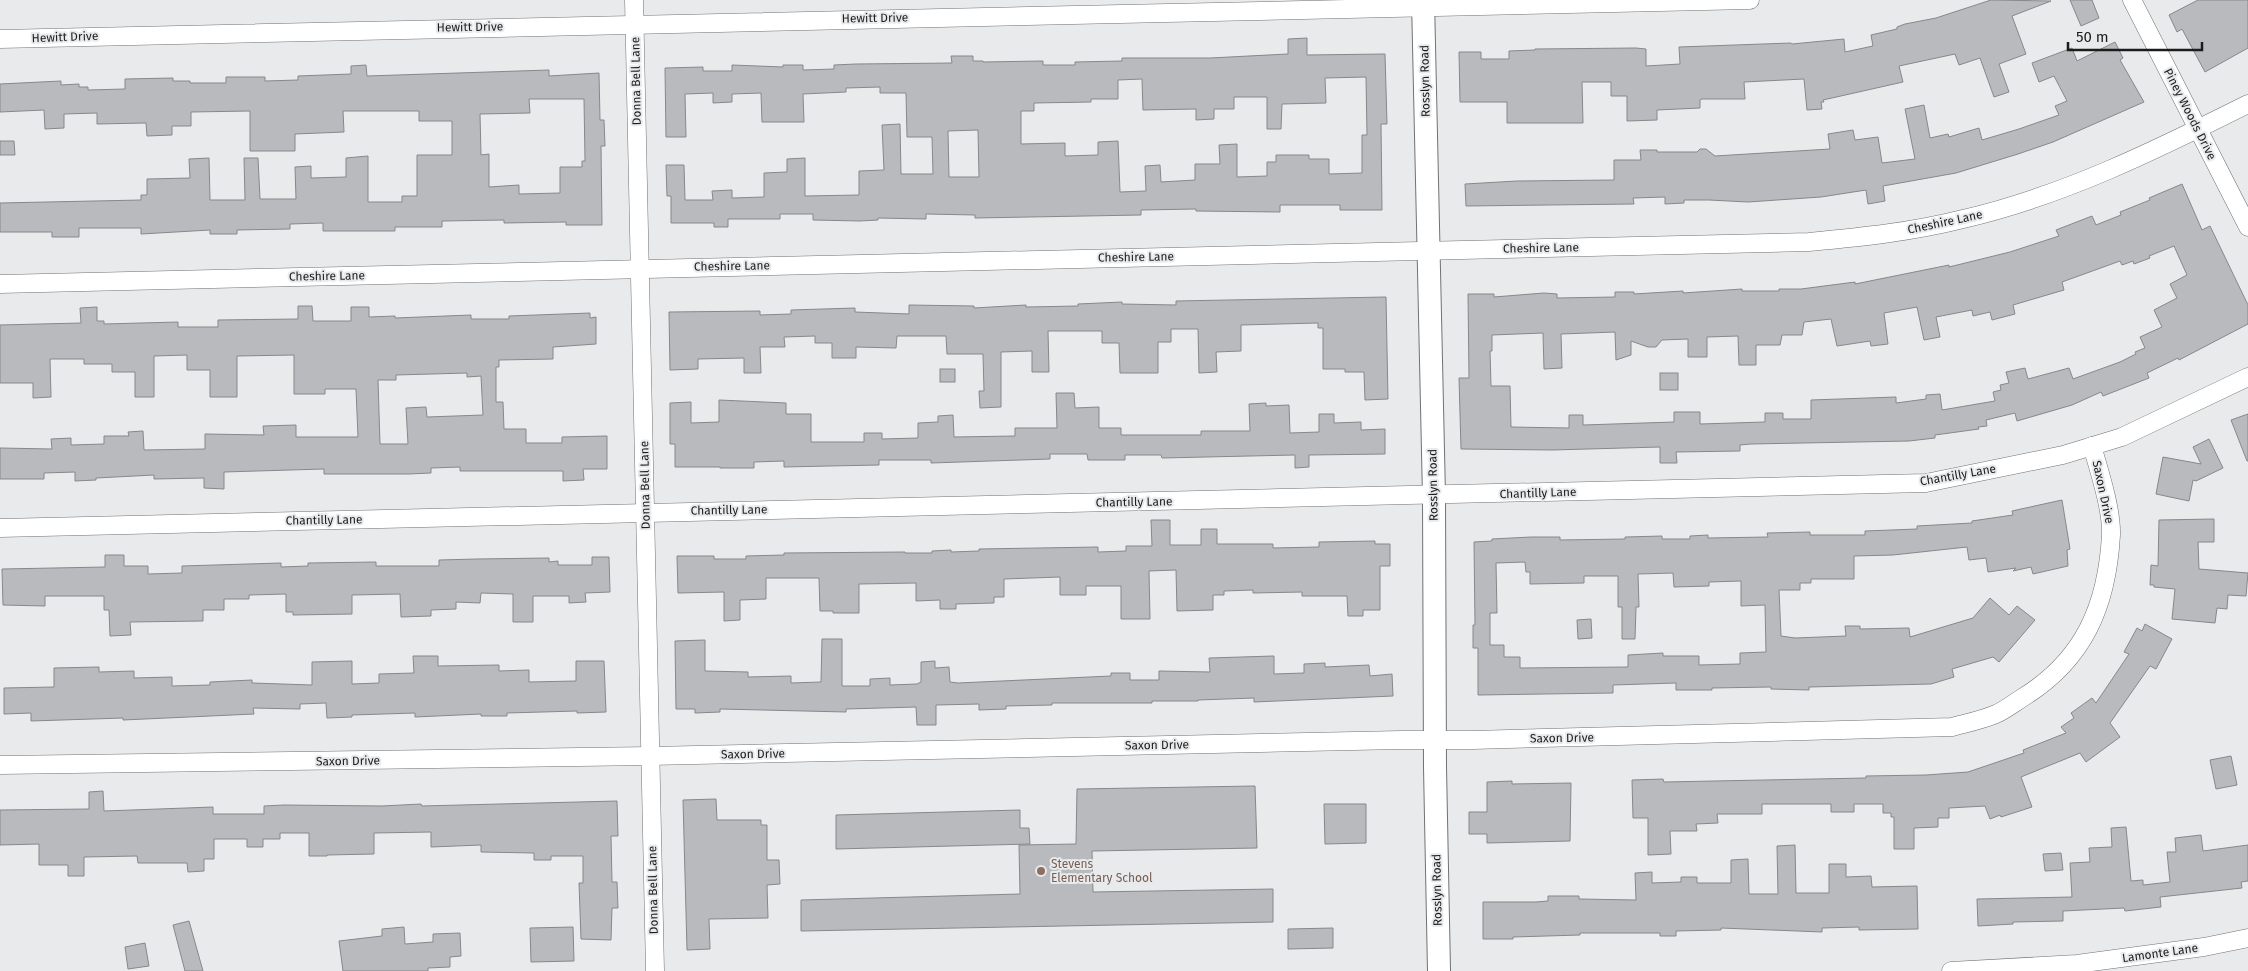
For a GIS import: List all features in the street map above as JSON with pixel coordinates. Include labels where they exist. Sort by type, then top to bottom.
[{"type":"street","name":"Donna Bell Lane","points":[[634,0],[655,971]]},
{"type":"street","name":"Hewitt Drive","points":[[0,39],[1424,3],[1750,0]]},
{"type":"street","name":"Piney Woods Drive","points":[[2132,0],[2248,227]]},
{"type":"street","name":"Rosslyn Road","points":[[1424,3],[1434,496],[1434,739],[1439,971]]},
{"type":"street","name":"Cheshire Lane","points":[[0,284],[1809,242],[1887,234],[1963,219],[2021,204],[2083,182],[2248,104]]},
{"type":"street","name":"Chantilly Lane","points":[[0,528],[646,512],[1434,496],[1926,483],[2092,446],[2134,432],[2248,377]]},
{"type":"street","name":"Saxon Drive","points":[[0,765],[650,756],[1434,739],[1483,740],[1952,727],[1997,714],[2032,692],[2068,662],[2091,625],[2104,588],[2111,534],[2103,482],[2092,446]]},
{"type":"street","name":"Lamonte Lane","points":[[1952,971],[2077,964],[2204,947],[2248,938]]},
{"type":"building","points":[[1991,0],[2051,1],[2012,16],[2026,54],[1999,64],[2009,92],[1994,97],[1980,58],[1959,65],[1955,54],[1899,66],[1903,82],[1823,100],[1824,102],[1821,102],[1822,109],[1807,110],[1804,79],[1744,82],[1745,99],[1702,99],[1700,100],[1700,108],[1657,110],[1657,120],[1627,121],[1627,96],[1611,96],[1611,82],[1582,82],[1583,123],[1507,123],[1507,102],[1460,102],[1459,52],[1481,52],[1481,59],[1509,59],[1509,51],[1636,48],[1646,49],[1646,66],[1680,64],[1679,47],[1792,44],[1844,39],[1845,52],[1873,46],[1871,35],[1897,29],[1897,27],[1905,24],[1936,18]]},
{"type":"building","points":[[2070,0],[2092,0],[2099,18],[2081,26]]},
{"type":"building","points":[[2198,0],[2248,0],[2248,48],[2205,72],[2182,29],[2177,32],[2169,15]]},
{"type":"building","points":[[1307,38],[1307,55],[1385,54],[1387,124],[1381,124],[1382,210],[1340,210],[1340,205],[1280,205],[1280,212],[1196,211],[1196,209],[1141,210],[1141,215],[975,218],[975,215],[926,214],[926,219],[878,218],[878,220],[860,221],[813,220],[813,214],[780,214],[780,219],[728,219],[728,227],[714,227],[714,223],[671,223],[671,196],[667,196],[666,165],[684,165],[685,200],[713,200],[712,191],[732,190],[732,198],[764,197],[764,173],[787,172],[787,159],[805,158],[805,196],[859,195],[859,171],[884,170],[882,125],[900,124],[901,174],[933,174],[932,137],[907,137],[906,93],[880,93],[880,87],[846,88],[846,92],[803,94],[804,122],[762,122],[761,93],[732,94],[732,102],[713,103],[713,93],[685,94],[686,137],[666,137],[665,68],[703,67],[703,71],[732,71],[732,65],[783,67],[783,65],[803,65],[803,70],[834,69],[834,65],[952,63],[951,56],[973,56],[973,61],[983,62],[1043,61],[1043,65],[1075,65],[1075,62],[1122,61],[1122,58],[1210,58],[1288,54],[1288,39]],"holes":[[[1366,77],[1367,135],[1362,135],[1362,173],[1329,174],[1329,159],[1309,159],[1309,155],[1276,155],[1276,162],[1267,162],[1267,176],[1237,177],[1237,144],[1219,145],[1220,164],[1195,164],[1195,180],[1161,182],[1160,165],[1145,166],[1146,191],[1120,192],[1118,141],[1098,142],[1098,155],[1065,156],[1065,143],[1021,144],[1021,111],[1034,111],[1034,103],[1091,102],[1091,99],[1118,99],[1118,80],[1142,79],[1143,110],[1196,109],[1196,120],[1214,119],[1214,109],[1234,109],[1234,97],[1267,97],[1267,129],[1281,129],[1282,104],[1326,103],[1325,78]],[[978,130],[979,177],[949,177],[948,131]]]},
{"type":"building","points":[[2115,42],[2123,58],[2120,60],[2144,102],[2053,142],[2018,154],[1956,173],[1883,186],[1885,201],[1868,204],[1866,190],[1821,197],[1748,202],[1684,200],[1684,203],[1665,204],[1665,197],[1633,198],[1634,204],[1466,206],[1465,184],[1517,181],[1614,180],[1614,160],[1641,160],[1640,150],[1697,152],[1700,149],[1706,149],[1715,156],[1830,149],[1828,134],[1853,130],[1855,140],[1878,137],[1882,163],[1915,159],[1905,109],[1924,105],[1930,138],[1948,134],[1949,137],[1979,128],[1982,140],[2019,129],[2059,115],[2055,106],[2067,101],[2054,76],[2039,82],[2032,63],[2072,48],[2077,61]]},
{"type":"building","points":[[366,65],[367,76],[549,70],[549,76],[599,73],[600,120],[604,120],[605,146],[601,146],[602,225],[566,225],[566,222],[504,223],[504,220],[442,221],[442,227],[395,227],[395,231],[323,231],[323,223],[290,224],[290,229],[237,230],[237,234],[210,234],[210,230],[141,234],[141,228],[79,228],[79,237],[52,237],[52,232],[0,232],[0,203],[141,200],[141,195],[147,195],[147,179],[190,178],[189,159],[209,158],[210,200],[245,200],[244,158],[258,158],[260,199],[296,199],[295,167],[311,166],[311,178],[346,177],[346,158],[368,156],[368,202],[402,202],[402,196],[417,196],[417,155],[452,155],[452,121],[419,121],[419,111],[343,111],[344,132],[295,134],[295,151],[250,151],[250,111],[191,112],[191,126],[172,126],[172,135],[147,136],[146,123],[97,124],[97,113],[64,114],[64,128],[45,129],[44,110],[0,112],[0,84],[61,81],[61,85],[79,84],[79,87],[88,87],[88,90],[125,89],[125,79],[173,78],[173,81],[190,81],[190,83],[226,83],[226,77],[265,77],[265,81],[298,80],[298,76],[351,74],[351,66]],"holes":[[[529,99],[584,99],[585,161],[582,161],[582,167],[560,167],[560,193],[519,194],[519,185],[489,187],[489,154],[481,155],[480,114],[530,113]]]},
{"type":"building","points":[[0,141],[14,141],[15,155],[0,155]]},
{"type":"building","points":[[2182,184],[2202,230],[2210,226],[2248,305],[2248,324],[2179,360],[2178,358],[2147,373],[2149,378],[2103,396],[2101,392],[2072,405],[2017,421],[2015,413],[1986,420],[1987,426],[1978,427],[1979,429],[1935,435],[1935,438],[1909,441],[1740,445],[1740,451],[1676,452],[1677,463],[1660,463],[1660,447],[1552,450],[1461,449],[1459,378],[1469,378],[1468,294],[1494,294],[1494,297],[1544,293],[1557,294],[1557,298],[1615,297],[1615,292],[1634,292],[1634,294],[1683,291],[1683,293],[1742,289],[1742,291],[1779,291],[1779,289],[1801,289],[1855,282],[1855,284],[1949,265],[1949,267],[2010,252],[2059,236],[2056,230],[2092,216],[2096,225],[2121,215],[2120,212],[2150,200],[2149,198]],"holes":[[[2174,246],[2187,275],[2170,284],[2177,298],[2154,310],[2162,327],[2140,337],[2145,348],[2135,352],[2136,354],[2120,362],[2073,379],[2069,368],[2028,379],[2025,368],[2006,372],[2009,383],[2000,385],[2001,390],[1993,392],[1995,401],[1942,410],[1940,394],[1926,395],[1926,399],[1896,403],[1896,397],[1811,400],[1811,419],[1783,419],[1783,413],[1765,413],[1765,422],[1700,424],[1700,412],[1674,412],[1674,422],[1583,425],[1583,415],[1569,415],[1569,428],[1511,427],[1510,386],[1491,386],[1490,351],[1492,351],[1492,335],[1543,333],[1544,369],[1562,368],[1561,334],[1615,332],[1616,360],[1631,355],[1631,341],[1648,347],[1656,347],[1662,340],[1688,339],[1688,357],[1707,357],[1707,337],[1738,336],[1739,365],[1756,365],[1756,345],[1780,345],[1782,335],[1802,335],[1804,322],[1831,319],[1837,346],[1870,341],[1871,346],[1888,344],[1884,313],[1917,307],[1924,340],[1940,337],[1936,317],[1972,310],[1973,316],[1990,312],[1992,320],[2015,314],[2013,305],[2064,290],[2062,282],[2120,261],[2122,265],[2133,261],[2134,264]]]},
{"type":"building","points":[[1386,297],[1388,399],[1365,400],[1364,372],[1345,372],[1345,369],[1323,369],[1323,328],[1318,328],[1318,323],[1241,325],[1241,351],[1216,352],[1217,372],[1199,373],[1198,329],[1171,329],[1171,342],[1158,342],[1158,373],[1120,373],[1119,343],[1102,343],[1102,331],[1048,331],[1049,372],[1032,372],[1032,351],[1001,352],[1001,407],[980,408],[979,391],[984,391],[983,354],[947,354],[946,336],[897,336],[896,348],[856,347],[856,358],[832,358],[832,343],[815,343],[815,336],[784,337],[785,347],[760,347],[761,373],[744,373],[744,358],[698,359],[698,369],[670,370],[669,312],[760,311],[760,315],[791,314],[791,310],[855,308],[855,312],[909,314],[909,305],[974,306],[974,308],[1026,305],[1026,307],[1078,306],[1078,304],[1122,302],[1122,304],[1176,305],[1176,301]]},
{"type":"building","points":[[298,306],[312,306],[313,321],[351,321],[351,307],[369,307],[369,317],[395,316],[395,318],[471,315],[471,319],[509,319],[509,316],[590,313],[590,318],[596,317],[596,344],[553,347],[553,359],[499,360],[499,367],[496,367],[496,402],[503,402],[504,429],[526,429],[526,443],[562,443],[562,437],[607,436],[607,469],[583,469],[584,480],[563,481],[563,471],[460,471],[460,467],[431,468],[431,473],[409,474],[324,474],[324,469],[224,472],[224,489],[204,488],[204,478],[154,479],[154,475],[75,481],[75,472],[44,473],[44,479],[0,479],[0,448],[52,449],[51,439],[71,438],[71,445],[104,444],[104,436],[129,436],[128,432],[143,431],[144,450],[205,449],[205,434],[264,435],[263,426],[296,425],[296,437],[358,437],[356,389],[325,389],[325,394],[294,394],[294,355],[237,356],[237,397],[210,397],[210,370],[187,370],[187,355],[154,356],[154,397],[135,397],[135,372],[112,372],[112,364],[84,364],[84,359],[50,359],[51,397],[33,398],[33,383],[0,383],[0,325],[81,323],[80,308],[97,307],[97,321],[104,321],[104,324],[178,322],[178,327],[218,327],[218,320],[298,319]],"holes":[[[467,373],[467,377],[481,376],[483,415],[427,417],[426,407],[406,408],[408,444],[380,444],[378,380],[396,380],[396,375]]]},
{"type":"building","points":[[940,369],[955,369],[955,382],[940,382]]},
{"type":"building","points":[[1660,373],[1678,373],[1678,390],[1660,390]]},
{"type":"building","points":[[1056,393],[1074,393],[1075,408],[1099,407],[1099,428],[1121,428],[1121,435],[1201,435],[1201,431],[1250,431],[1249,404],[1266,403],[1266,406],[1289,405],[1290,433],[1319,432],[1319,414],[1334,414],[1334,423],[1361,422],[1361,430],[1385,429],[1385,454],[1309,455],[1309,467],[1295,468],[1295,455],[1162,458],[1161,455],[1125,455],[1125,460],[1088,460],[1087,454],[1050,454],[1050,459],[931,463],[931,460],[879,460],[879,465],[784,467],[784,461],[754,462],[754,468],[720,468],[675,467],[675,444],[670,444],[670,403],[691,402],[691,423],[719,422],[719,400],[786,403],[786,414],[811,414],[811,442],[864,442],[864,433],[882,433],[882,439],[918,438],[918,423],[938,422],[938,416],[953,415],[954,437],[1015,436],[1015,428],[1057,428]]},
{"type":"building","points":[[2248,414],[2248,461],[2247,461],[2231,420]]},
{"type":"building","points":[[2209,439],[2223,468],[2196,481],[2193,480],[2189,501],[2156,494],[2163,457],[2201,464],[2193,447]]},
{"type":"building","points":[[2062,500],[2070,549],[2067,550],[2068,566],[2033,574],[2031,567],[2013,571],[2016,568],[1988,572],[1986,558],[1969,560],[1967,547],[1893,555],[1854,556],[1854,579],[1811,579],[1811,583],[1800,583],[1800,590],[1779,590],[1781,636],[1795,638],[1846,636],[1845,626],[1860,626],[1860,629],[1909,628],[1910,637],[1973,618],[1990,598],[2009,615],[2017,606],[2035,620],[1999,662],[1993,657],[1952,669],[1954,677],[1931,684],[1809,687],[1809,690],[1771,689],[1771,687],[1676,690],[1676,683],[1613,685],[1613,693],[1478,695],[1478,648],[1473,648],[1473,625],[1475,625],[1474,542],[1531,537],[1560,537],[1560,540],[1625,539],[1625,537],[1662,536],[1662,539],[1690,539],[1690,536],[1708,535],[1708,538],[1768,537],[1767,533],[1810,532],[1810,535],[1865,535],[1865,531],[1917,529],[1917,526],[1972,523],[1972,521],[2013,515],[2012,511]],"holes":[[[1525,562],[1526,572],[1530,572],[1530,584],[1584,583],[1584,576],[1618,576],[1618,607],[1622,607],[1622,639],[1635,639],[1636,607],[1639,607],[1638,574],[1673,573],[1674,587],[1709,586],[1709,582],[1741,581],[1741,606],[1765,605],[1766,652],[1740,653],[1740,664],[1699,665],[1699,656],[1663,656],[1663,653],[1628,655],[1628,667],[1520,668],[1520,657],[1504,657],[1504,645],[1490,645],[1490,613],[1497,613],[1496,563]]]},
{"type":"building","points":[[2214,519],[2214,542],[2198,542],[2199,569],[2248,573],[2246,596],[2228,595],[2227,609],[2217,608],[2215,623],[2172,619],[2175,589],[2150,585],[2151,565],[2158,566],[2159,520]]},
{"type":"building","points":[[1151,520],[1170,520],[1170,545],[1201,545],[1201,529],[1217,529],[1217,544],[1273,544],[1273,548],[1319,547],[1319,542],[1375,541],[1375,544],[1390,544],[1390,566],[1380,566],[1380,610],[1363,610],[1363,616],[1348,616],[1347,596],[1302,596],[1302,592],[1253,593],[1253,590],[1224,591],[1224,595],[1213,595],[1213,610],[1177,611],[1176,570],[1149,571],[1150,619],[1121,619],[1121,586],[1086,586],[1086,595],[1060,595],[1060,577],[1004,579],[1004,597],[994,597],[994,603],[956,604],[956,609],[940,609],[940,600],[916,601],[916,583],[859,584],[859,613],[820,611],[819,578],[766,578],[766,599],[740,600],[740,620],[724,621],[724,592],[678,593],[677,556],[714,556],[714,559],[746,559],[746,556],[784,555],[784,553],[932,553],[932,551],[951,550],[951,552],[979,551],[979,549],[1098,547],[1098,552],[1126,551],[1126,546],[1152,546]]},
{"type":"building","points":[[105,555],[124,555],[124,566],[148,566],[148,574],[182,573],[182,566],[281,563],[281,567],[308,566],[308,563],[376,562],[376,566],[439,566],[439,560],[477,559],[549,558],[549,562],[558,561],[558,565],[592,565],[592,557],[609,557],[610,592],[585,593],[586,602],[569,603],[569,596],[533,596],[533,622],[513,622],[513,594],[481,593],[480,603],[456,602],[456,609],[431,610],[431,616],[401,617],[400,594],[352,595],[352,614],[293,615],[293,612],[286,612],[286,594],[249,595],[249,599],[224,599],[224,610],[203,610],[203,621],[130,622],[131,635],[110,636],[109,610],[104,610],[104,596],[45,596],[45,606],[3,605],[2,569],[105,567]]},
{"type":"building","points":[[1591,619],[1592,638],[1578,639],[1577,620]]},
{"type":"building","points":[[2145,624],[2172,639],[2156,669],[2150,666],[2110,723],[2120,737],[2086,762],[2080,753],[2021,777],[2032,807],[1990,819],[1985,806],[1949,808],[1949,818],[1938,818],[1938,827],[1914,828],[1914,849],[1894,849],[1894,817],[1891,817],[1891,813],[1883,813],[1883,804],[1854,804],[1854,812],[1831,812],[1831,804],[1762,804],[1762,814],[1717,814],[1718,823],[1696,824],[1697,831],[1670,831],[1671,854],[1648,855],[1648,818],[1633,818],[1632,780],[1663,779],[1664,782],[1866,778],[1866,776],[1968,772],[2024,753],[2023,750],[2066,733],[2061,727],[2074,718],[2071,713],[2092,698],[2096,703],[2129,654],[2124,652],[2137,628],[2142,631]]},
{"type":"building","points":[[822,639],[842,639],[842,686],[870,686],[870,679],[890,678],[890,685],[917,684],[921,682],[921,662],[935,661],[935,668],[949,667],[950,682],[958,683],[1111,676],[1111,673],[1130,673],[1130,680],[1159,680],[1159,671],[1210,672],[1209,658],[1274,656],[1274,674],[1304,673],[1304,664],[1325,663],[1325,667],[1369,665],[1370,676],[1392,674],[1393,696],[1254,702],[1254,698],[1152,701],[1152,703],[1052,703],[1052,705],[1006,706],[1006,709],[979,710],[979,704],[936,705],[936,725],[917,725],[916,707],[846,709],[846,712],[720,709],[720,712],[695,713],[695,709],[676,709],[675,641],[705,640],[705,671],[748,672],[748,677],[791,676],[791,683],[821,682]]},
{"type":"building","points":[[413,656],[438,656],[438,666],[499,665],[499,671],[529,670],[529,682],[576,681],[576,661],[604,661],[606,712],[577,713],[577,711],[507,713],[507,716],[481,716],[481,714],[415,717],[415,713],[352,715],[352,717],[327,718],[326,703],[300,704],[300,709],[253,708],[254,714],[123,720],[123,718],[31,721],[31,713],[4,714],[4,688],[54,687],[54,668],[99,667],[99,672],[134,671],[134,678],[172,677],[172,686],[210,685],[210,682],[252,680],[252,683],[312,685],[312,662],[352,661],[352,684],[379,683],[379,674],[414,673]]},
{"type":"building","points":[[2231,756],[2237,785],[2216,789],[2210,760]]},
{"type":"building","points":[[1512,781],[1512,784],[1571,783],[1570,841],[1487,843],[1487,834],[1469,834],[1469,812],[1487,812],[1487,782]]},
{"type":"building","points":[[1255,786],[1257,848],[1092,851],[1093,892],[1273,889],[1273,922],[801,931],[801,900],[1020,894],[1019,845],[1076,844],[1077,789]]},
{"type":"building","points":[[103,791],[104,811],[213,807],[213,814],[264,814],[264,806],[284,805],[382,806],[421,804],[422,806],[617,801],[618,836],[611,836],[612,882],[617,882],[618,908],[612,908],[611,940],[581,939],[579,883],[583,883],[583,856],[551,856],[551,860],[534,860],[534,853],[481,852],[481,845],[431,847],[431,832],[374,833],[374,854],[327,856],[309,856],[309,833],[280,833],[280,839],[263,839],[263,847],[247,847],[247,839],[214,839],[214,859],[204,859],[204,871],[188,872],[187,863],[138,863],[137,856],[84,857],[84,876],[68,876],[68,865],[39,865],[39,844],[0,845],[0,810],[89,809],[89,792]]},
{"type":"building","points":[[716,799],[717,820],[761,820],[761,825],[767,825],[767,860],[779,860],[780,884],[767,885],[768,918],[709,919],[710,949],[687,950],[683,800]]},
{"type":"building","points":[[1324,804],[1366,804],[1366,843],[1325,844]]},
{"type":"building","points":[[1020,810],[1020,828],[1029,828],[1030,844],[836,849],[836,815]]},
{"type":"building","points":[[2126,827],[2131,881],[2143,880],[2143,885],[2170,882],[2167,852],[2176,852],[2175,838],[2201,835],[2203,851],[2248,845],[2248,881],[2241,882],[2242,888],[2160,897],[2161,907],[2125,911],[2124,908],[2063,911],[2063,921],[2013,922],[2013,924],[1978,926],[1977,899],[2072,897],[2070,863],[2090,862],[2089,848],[2112,847],[2111,828]]},
{"type":"building","points":[[1795,845],[1796,893],[1829,893],[1829,864],[1846,864],[1846,877],[1871,876],[1872,887],[1917,886],[1918,929],[1859,930],[1859,927],[1822,928],[1822,932],[1721,928],[1721,930],[1676,931],[1676,936],[1660,936],[1660,933],[1580,933],[1580,935],[1483,939],[1483,902],[1548,901],[1548,896],[1579,896],[1579,899],[1636,900],[1635,873],[1652,872],[1652,883],[1681,882],[1681,877],[1697,877],[1697,883],[1731,883],[1731,860],[1748,859],[1749,894],[1778,894],[1777,846]]},
{"type":"building","points":[[2061,853],[2063,870],[2045,871],[2043,854]]},
{"type":"building","points":[[189,921],[203,971],[185,971],[173,925]]},
{"type":"building","points":[[404,927],[405,944],[433,942],[433,934],[460,933],[461,956],[450,957],[450,967],[428,968],[428,971],[343,971],[339,941],[382,936],[382,929]]},
{"type":"building","points":[[573,927],[574,961],[531,962],[530,928]]},
{"type":"building","points":[[1333,928],[1333,948],[1288,949],[1288,929]]},
{"type":"building","points":[[145,943],[149,966],[128,969],[125,947]]},
{"type":"place","name":"Stevens Elementary School","points":[[1041,871]]}]
